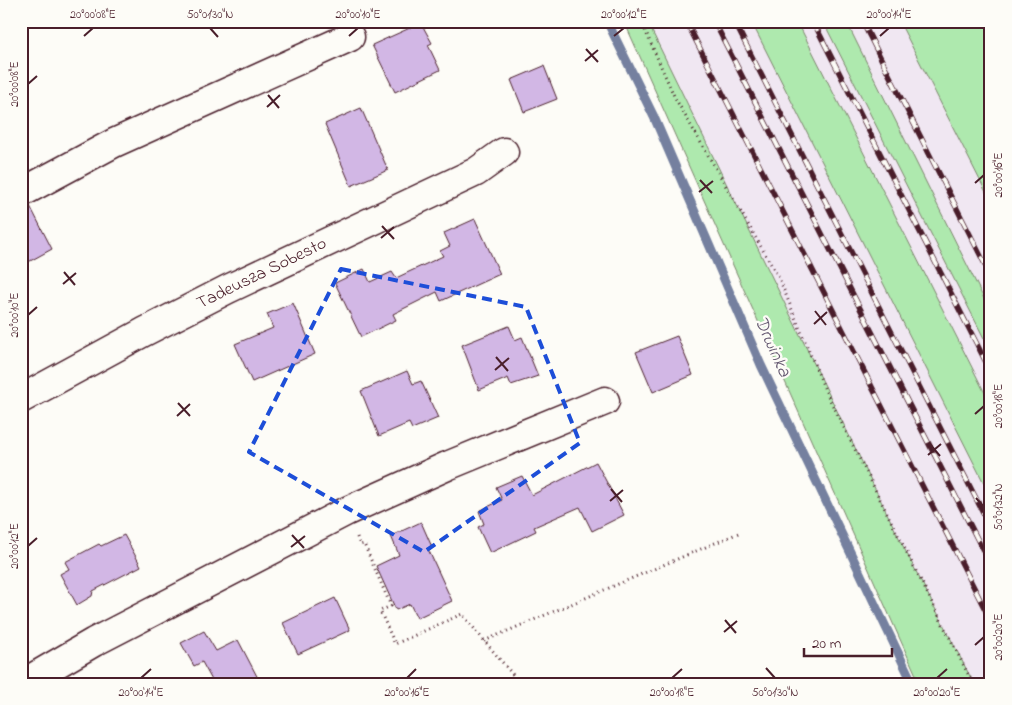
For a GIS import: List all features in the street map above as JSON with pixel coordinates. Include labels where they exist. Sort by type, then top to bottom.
[{"type":"lane","points":[[21,193],[114,143],[350,37]]},
{"type":"lane","name":"Tadeusza Sobesto","points":[[21,399],[228,288],[476,172],[504,152]]},
{"type":"lane","points":[[22,684],[94,642],[346,511],[605,401]]},
{"type":"path","points":[[641,21],[674,98],[779,278],[825,390],[973,684]]},
{"type":"path","points":[[346,511],[360,545],[364,544],[391,606],[380,611],[395,644],[462,614],[518,681]]},
{"type":"path","points":[[484,641],[741,532]]},
{"type":"highlighted area","points":[[341,269],[526,307],[580,443],[424,552],[249,452]]},
{"type":"shaded area","points":[[647,21],[991,21],[991,684],[974,684],[903,546]]},
{"type":"green space","points":[[624,21],[647,21],[903,546],[974,684],[920,684]]},
{"type":"green space","points":[[751,21],[797,21],[991,405],[991,497]]},
{"type":"green space","points":[[823,21],[846,21],[991,313],[991,352]]},
{"type":"green space","points":[[899,21],[991,21],[991,202]]},
{"type":"building","points":[[421,23],[432,43],[428,45],[440,70],[395,92],[372,45]]},
{"type":"building","points":[[544,66],[557,99],[524,112],[511,80]]},
{"type":"building","points":[[361,108],[388,170],[351,186],[325,124]]},
{"type":"building","points":[[30,206],[52,249],[21,266],[21,209]]},
{"type":"building","points":[[475,219],[500,274],[441,301],[437,292],[393,314],[396,320],[361,337],[335,283],[364,269],[370,282],[392,272],[396,278],[443,256],[440,251],[450,246],[444,233]]},
{"type":"building","points":[[293,303],[315,354],[252,382],[235,344],[273,328],[267,314]]},
{"type":"building","points":[[509,326],[515,340],[522,337],[538,376],[511,385],[508,378],[479,390],[462,345]]},
{"type":"building","points":[[677,336],[693,375],[653,392],[636,352]]},
{"type":"building","points":[[407,371],[413,384],[421,381],[438,418],[412,429],[409,423],[379,436],[361,391]]},
{"type":"building","points":[[596,462],[624,515],[592,531],[580,507],[534,527],[536,531],[490,553],[478,527],[484,524],[479,511],[502,500],[496,487],[522,476],[532,495]]},
{"type":"building","points":[[421,522],[432,547],[428,549],[452,601],[417,618],[410,604],[396,610],[376,566],[399,555],[391,536]]},
{"type":"building","points":[[124,535],[141,566],[93,591],[92,596],[77,605],[60,574],[69,569],[65,562],[99,544],[101,546]]},
{"type":"building","points":[[335,598],[350,630],[298,654],[283,623]]},
{"type":"building","points":[[204,631],[216,651],[238,640],[261,684],[214,684],[202,662],[194,666],[181,643]]},
{"type":"waterway","name":"Drwinka","points":[[607,21],[654,117],[761,365],[913,684]]},
{"type":"railway","points":[[686,21],[991,621]]},
{"type":"railway","points":[[714,21],[991,566]]},
{"type":"railway","points":[[734,21],[991,528]]},
{"type":"railway","points":[[813,21],[991,372]]},
{"type":"railway","points":[[862,21],[991,276]]}]
